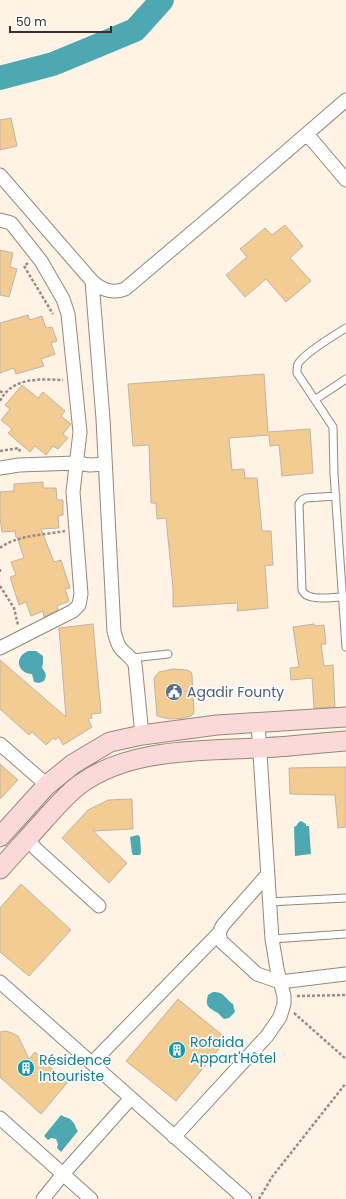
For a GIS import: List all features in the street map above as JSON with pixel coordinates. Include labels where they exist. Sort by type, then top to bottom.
[{"type":"street","points":[[0,176],[92,281],[99,287],[113,292],[125,289],[346,100]]},
{"type":"street","points":[[307,134],[346,180]]},
{"type":"street","points":[[0,220],[10,223],[37,256],[63,300],[69,321],[80,432],[73,492],[81,594],[79,605],[72,611],[0,648]]},
{"type":"street","points":[[92,281],[106,464],[114,631],[117,643],[121,649],[132,658],[135,664],[142,735]]},
{"type":"street","points":[[0,468],[19,465],[76,463],[90,465],[106,464]]},
{"type":"street","points":[[0,836],[47,785],[73,764],[110,742],[142,735],[218,725],[346,716]]},
{"type":"street","points":[[174,1137],[271,1031],[280,1017],[284,1000],[272,939],[258,723]]},
{"type":"street","points":[[0,869],[64,799],[80,785],[94,776],[114,767],[159,754],[192,750],[259,748],[346,741]]},
{"type":"street","points":[[0,744],[47,785]]},
{"type":"street","points":[[27,839],[37,850],[99,906]]},
{"type":"street","points":[[92,1063],[219,933],[223,925],[267,875]]},
{"type":"street","points":[[219,933],[222,942],[257,974],[280,982],[346,974]]},
{"type":"street","points":[[0,982],[245,1199]]},
{"type":"street","points":[[43,1199],[63,1174],[131,1098]]},
{"type":"street","points":[[0,1118],[91,1199]]},
{"type":"lane","points":[[346,328],[314,350],[299,363],[297,373],[316,399],[333,427],[336,496],[343,548],[342,597],[346,647]]},
{"type":"lane","points":[[316,399],[346,379]]},
{"type":"lane","points":[[336,496],[306,498],[299,504],[302,590],[305,595],[311,597],[342,597]]},
{"type":"lane","points":[[132,658],[168,654]]},
{"type":"lane","points":[[269,902],[346,898]]},
{"type":"lane","points":[[272,939],[346,934]]},
{"type":"path","points":[[32,261],[24,266],[56,318]]},
{"type":"path","points":[[0,401],[4,394],[19,383],[36,379],[75,380]]},
{"type":"path","points":[[0,391],[4,394]]},
{"type":"path","points":[[0,548],[13,541],[34,536],[76,530]]},
{"type":"path","points":[[0,586],[14,608],[21,637]]},
{"type":"path","points":[[284,1000],[346,995]]},
{"type":"path","points":[[284,1000],[346,1059]]},
{"type":"path","points":[[259,1199],[272,1177],[346,1084]]},
{"type":"water","points":[[28,651],[36,651],[43,656],[42,668],[46,676],[44,681],[39,683],[34,682],[32,674],[26,673],[21,669],[19,664],[20,658]]},
{"type":"water","points":[[301,821],[306,824],[306,826],[309,826],[311,854],[295,856],[294,827]]},
{"type":"water","points":[[138,835],[140,837],[141,852],[140,855],[133,855],[130,837]]},
{"type":"water","points":[[213,992],[222,994],[233,1004],[235,1012],[229,1018],[224,1019],[208,1006],[208,995]]},
{"type":"water","points":[[61,1115],[72,1120],[78,1131],[61,1152],[57,1148],[58,1144],[56,1139],[51,1138],[48,1140],[44,1136]]},
{"type":"building","points":[[11,118],[17,146],[0,150],[0,120]]},
{"type":"building","points":[[285,225],[303,246],[290,258],[311,281],[286,302],[266,279],[245,297],[226,275],[247,257],[240,249],[265,228],[272,235]]},
{"type":"building","points":[[0,250],[13,253],[10,267],[17,269],[9,297],[0,295]]},
{"type":"building","points":[[28,315],[30,320],[42,316],[46,328],[52,327],[57,341],[51,343],[55,354],[41,359],[44,366],[16,374],[14,368],[0,373],[0,323]]},
{"type":"building","points":[[264,374],[268,432],[310,429],[313,473],[282,476],[279,445],[270,446],[269,435],[229,438],[232,470],[244,469],[245,478],[257,478],[262,531],[271,531],[273,565],[265,566],[268,608],[237,611],[238,603],[173,607],[173,588],[166,518],[157,519],[156,503],[151,503],[149,445],[133,446],[128,384]]},
{"type":"building","points":[[22,385],[38,398],[43,392],[65,411],[61,416],[71,424],[63,434],[68,438],[58,449],[53,446],[46,455],[35,446],[30,452],[8,433],[12,429],[1,420],[10,409],[5,405]]},
{"type":"building","points":[[43,482],[43,488],[56,488],[57,500],[63,500],[63,515],[58,516],[59,528],[41,529],[54,562],[61,560],[70,588],[65,589],[69,601],[57,606],[58,610],[44,617],[43,611],[31,616],[26,602],[19,605],[10,577],[16,575],[11,562],[24,558],[15,531],[2,532],[0,518],[0,492],[14,491],[14,484]]},
{"type":"building","points":[[93,624],[101,713],[91,714],[92,718],[88,719],[92,727],[63,745],[59,737],[55,740],[53,738],[46,745],[32,732],[29,735],[0,709],[0,660],[66,717],[59,628]]},
{"type":"building","points":[[314,624],[315,626],[324,625],[326,644],[321,644],[324,666],[333,665],[335,707],[314,708],[312,678],[291,680],[290,668],[299,667],[293,627]]},
{"type":"building","name":"Agadir Founty","points":[[173,669],[187,670],[191,672],[194,713],[191,716],[169,719],[157,716],[154,678],[159,672]]},
{"type":"building","points":[[0,764],[18,780],[0,799]]},
{"type":"building","points":[[346,767],[346,827],[338,828],[335,795],[290,794],[289,768]]},
{"type":"building","points":[[132,799],[133,829],[93,831],[127,863],[109,883],[62,838],[88,810],[108,800]]},
{"type":"building","points":[[21,884],[71,930],[29,976],[0,952],[0,908]]},
{"type":"building","name":"Rofaida Appart'Hôtel","points":[[178,999],[227,1039],[176,1101],[126,1061]]},
{"type":"building","name":"Résidence Intouriste","points":[[6,1031],[18,1036],[29,1059],[35,1052],[67,1083],[41,1114],[0,1077],[0,1032]]},
{"type":"waterway","points":[[0,78],[53,64],[135,30],[162,0]]},
{"type":"place","name":"Agadir Founty","points":[[174,692]]},
{"type":"place","name":"Rofaida Appart'Hôtel","points":[[177,1050]]},
{"type":"place","name":"Résidence Intouriste","points":[[26,1068]]}]
